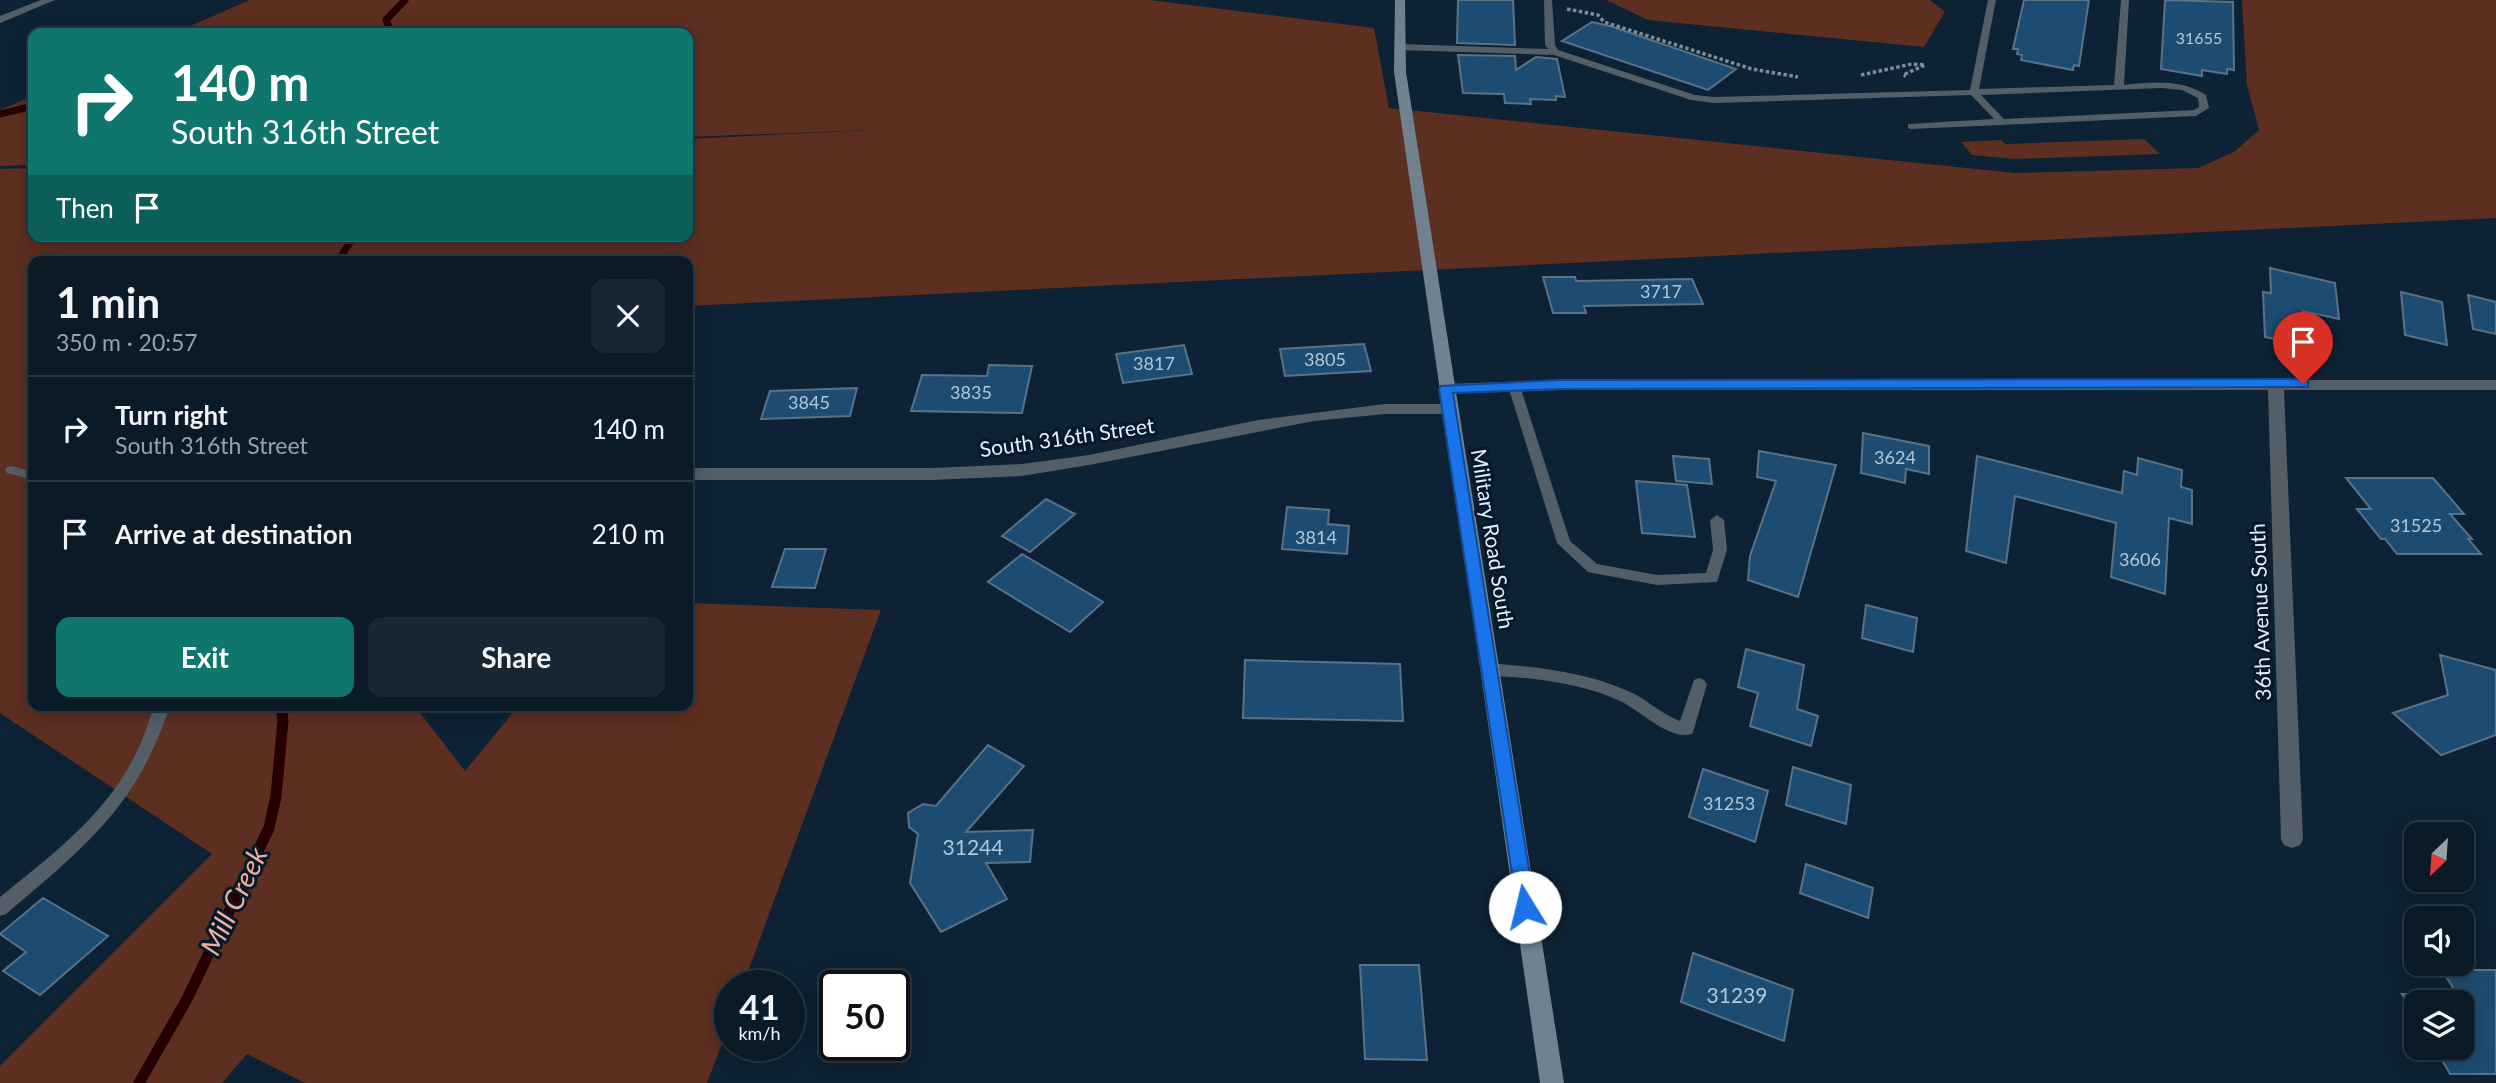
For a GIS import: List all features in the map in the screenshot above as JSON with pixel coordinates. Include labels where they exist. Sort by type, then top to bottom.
[{"type":"main road","name":"Military Road South","points":[[1400,0],[1400,72],[1552,1083]]},
{"type":"street","points":[[2,18],[50,0]]},
{"type":"street","name":"36th Avenue South","points":[[2276,384],[2292,839]]},
{"type":"street","points":[[1446,389],[1514,386],[2496,385]]},
{"type":"street","name":"South 316th Street","points":[[693,474],[931,474],[1021,470],[1089,460],[1314,416],[1385,409],[1449,409]]},
{"type":"lane","points":[[1974,93],[1992,0]]},
{"type":"lane","points":[[2119,88],[2125,0]]},
{"type":"lane","points":[[1548,4],[1550,45],[1555,52]]},
{"type":"lane","points":[[1399,47],[1555,52],[1694,98],[1714,100],[2168,85],[2191,90],[2203,97],[2204,108],[2196,113],[1911,126]]},
{"type":"lane","points":[[1974,93],[2003,122]]},
{"type":"lane","points":[[1514,386],[1564,543],[1593,568],[1657,580],[1712,578],[1720,550],[1717,520]]},
{"type":"lane","points":[[12,470],[28,475]]},
{"type":"lane","points":[[1489,669],[1534,673],[1624,695],[1676,727],[1686,729],[1699,684]]},
{"type":"lane","points":[[0,908],[97,824],[140,768],[160,711]]},
{"type":"path","points":[[1548,4],[1598,15],[1604,22],[1726,61],[1805,78]]},
{"type":"path","points":[[1855,77],[1912,64],[1924,65],[1903,75],[1914,77]]},
{"type":"shaded area","points":[[250,0],[1150,0],[1374,28],[1389,108],[2015,173],[2198,168],[2234,152],[2259,130],[2247,85],[2242,0],[2496,0],[2496,218],[693,306],[693,256],[28,256],[28,711],[419,711],[465,771],[514,711],[693,711],[693,603],[881,610],[749,970],[714,970],[715,1061],[707,1083],[305,1083],[247,1054],[222,1083],[0,1083],[0,1066],[212,854],[0,713],[0,169],[28,168],[28,242],[693,242],[693,139],[870,130],[693,137],[693,28],[186,28]]},
{"type":"shaded area","points":[[1606,0],[1930,0],[1945,12],[1924,47],[1648,20]]},
{"type":"shaded area","points":[[28,98],[28,165],[0,166],[0,110]]},
{"type":"shaded area","points":[[2144,139],[2160,154],[2014,159],[1972,155],[1961,142],[2001,140],[2005,144]]},
{"type":"building","points":[[1458,0],[1513,0],[1515,45],[1457,43]]},
{"type":"building","points":[[2024,0],[2089,0],[2079,66],[2074,65],[2073,70],[2021,60],[2022,55],[2017,54],[2018,49],[2013,49]]},
{"type":"building","points":[[2165,0],[2233,2],[2234,70],[2227,69],[2227,74],[2202,70],[2202,76],[2161,69]]},
{"type":"building","points":[[1592,22],[1736,69],[1708,90],[1562,41]]},
{"type":"building","points":[[1458,55],[1515,56],[1516,70],[1536,57],[1557,59],[1565,97],[1556,96],[1556,100],[1530,99],[1531,104],[1505,103],[1504,94],[1463,93]]},
{"type":"building","points":[[2270,268],[2335,283],[2339,319],[2303,311],[2306,346],[2265,337],[2263,292],[2271,293]]},
{"type":"building","points":[[1543,277],[1575,277],[1576,281],[1692,279],[1703,304],[1584,306],[1586,313],[1553,313]]},
{"type":"building","points":[[2401,292],[2442,302],[2447,345],[2405,335]]},
{"type":"building","points":[[2468,295],[2496,302],[2496,334],[2473,329]]},
{"type":"building","points":[[1364,344],[1371,371],[1285,376],[1280,349]]},
{"type":"building","points":[[1184,345],[1192,374],[1123,383],[1116,354]]},
{"type":"building","points":[[989,365],[1032,366],[1022,413],[911,411],[922,375],[987,376]]},
{"type":"building","points":[[857,388],[850,416],[761,419],[770,391]]},
{"type":"building","points":[[1863,433],[1929,446],[1929,474],[1906,469],[1905,483],[1861,473]]},
{"type":"building","points":[[1759,451],[1836,465],[1798,597],[1748,580],[1750,556],[1776,481],[1757,477]]},
{"type":"building","points":[[1673,456],[1709,459],[1712,484],[1676,481]]},
{"type":"building","points":[[1977,456],[2122,493],[2124,471],[2137,475],[2138,458],[2182,470],[2181,487],[2192,490],[2192,524],[2169,518],[2165,594],[2111,577],[2116,523],[2015,496],[2006,563],[1966,551]]},
{"type":"building","points":[[2346,478],[2433,478],[2464,514],[2450,514],[2481,554],[2397,554],[2357,509],[2371,509]]},
{"type":"building","points":[[1636,481],[1687,485],[1695,537],[1642,533]]},
{"type":"building","points":[[1046,499],[1075,514],[1030,552],[1002,536]]},
{"type":"building","points":[[1287,507],[1329,510],[1328,524],[1349,526],[1347,554],[1282,549]]},
{"type":"building","points":[[785,549],[826,549],[815,588],[772,587]]},
{"type":"building","points":[[1022,554],[1103,602],[1070,632],[988,582]]},
{"type":"building","points":[[1866,605],[1917,618],[1913,652],[1862,638]]},
{"type":"building","points":[[1746,649],[1804,665],[1797,709],[1818,716],[1811,746],[1750,726],[1758,693],[1738,687]]},
{"type":"building","points":[[2440,655],[2496,670],[2496,735],[2441,755],[2393,713],[2448,695]]},
{"type":"building","points":[[1245,660],[1400,664],[1403,721],[1243,718]]},
{"type":"building","points":[[988,745],[1024,766],[966,832],[1033,830],[1030,862],[986,863],[1007,899],[941,932],[910,883],[918,834],[909,827],[908,813],[923,804],[936,806]]},
{"type":"building","points":[[1793,767],[1851,785],[1846,824],[1786,805]]},
{"type":"building","points":[[1703,769],[1768,791],[1755,842],[1689,817]]},
{"type":"building","points":[[1806,864],[1873,888],[1868,918],[1800,893]]},
{"type":"building","points":[[43,898],[108,936],[40,995],[3,971],[26,952],[0,934]]},
{"type":"building","points":[[1693,953],[1793,990],[1784,1041],[1681,1002]]},
{"type":"building","points":[[1360,965],[1419,965],[1427,1060],[1365,1059]]},
{"type":"building","points":[[2474,970],[2496,970],[2496,1074],[2450,1074],[2442,1060],[2474,1060],[2474,990],[2454,990],[2446,976],[2474,976]]},
{"type":"waterway","name":"Mill Creek","points":[[390,28],[386,20],[405,0]]},
{"type":"waterway","points":[[0,114],[28,107]]},
{"type":"waterway","name":"Mill Creek","points":[[341,256],[350,242]]},
{"type":"waterway","name":"Mill Creek","points":[[139,1083],[187,999],[269,828],[276,796],[282,711]]},
{"type":"route","points":[[1525,907],[1446,389],[1561,385],[2303,384]]}]
